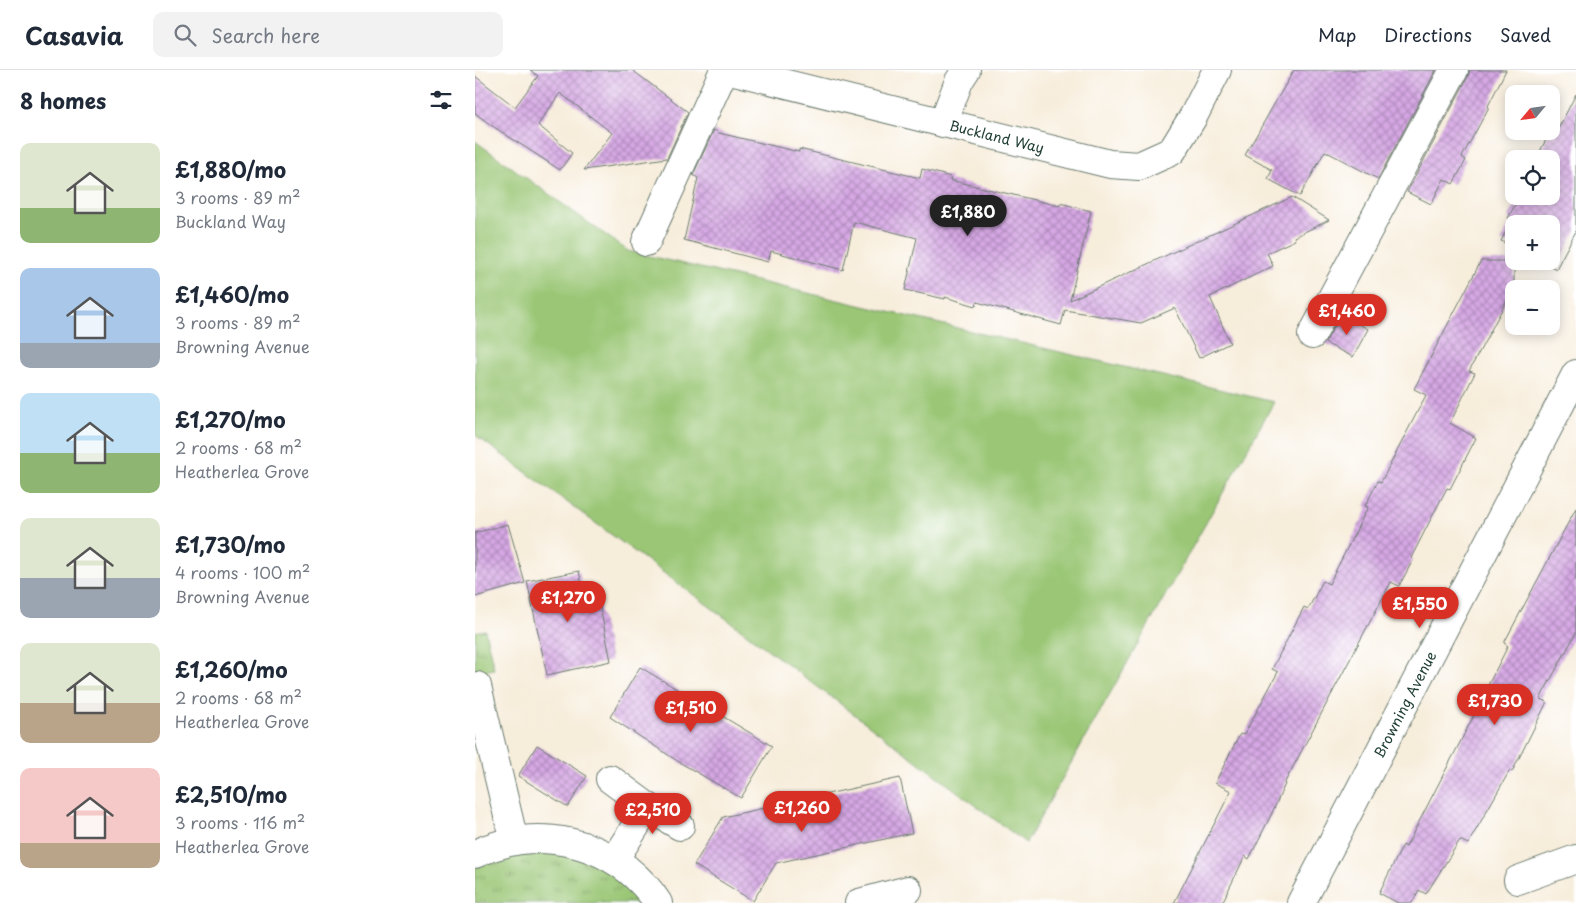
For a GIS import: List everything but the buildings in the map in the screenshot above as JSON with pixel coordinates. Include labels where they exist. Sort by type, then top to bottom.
[{"type":"street","points":[[647,242],[724,70]]},
{"type":"street","name":"Buckland Way","points":[[730,70],[1110,164],[1139,166],[1172,151],[1193,117],[1217,70]]},
{"type":"street","points":[[943,123],[959,81],[966,70]]},
{"type":"street","points":[[1312,335],[1454,70]]},
{"type":"street","name":"Browning Avenue","points":[[1301,903],[1568,407],[1576,374]]},
{"type":"street","points":[[477,686],[513,841]]},
{"type":"street","points":[[610,778],[648,807],[680,826]]},
{"type":"street","points":[[614,860],[648,807]]},
{"type":"street","points":[[475,854],[490,847],[513,841],[562,840],[589,847],[614,860],[636,877],[657,903]]},
{"type":"street","points":[[1518,880],[1576,859]]},
{"type":"street","points":[[859,903],[909,890]]},
{"type":"green space","points":[[475,141],[628,251],[1274,402],[1026,843],[739,628],[475,435]]},
{"type":"green space","points":[[485,630],[494,669],[475,673],[475,632]]},
{"type":"green space","points":[[562,840],[658,903],[475,903],[475,854]]}]
